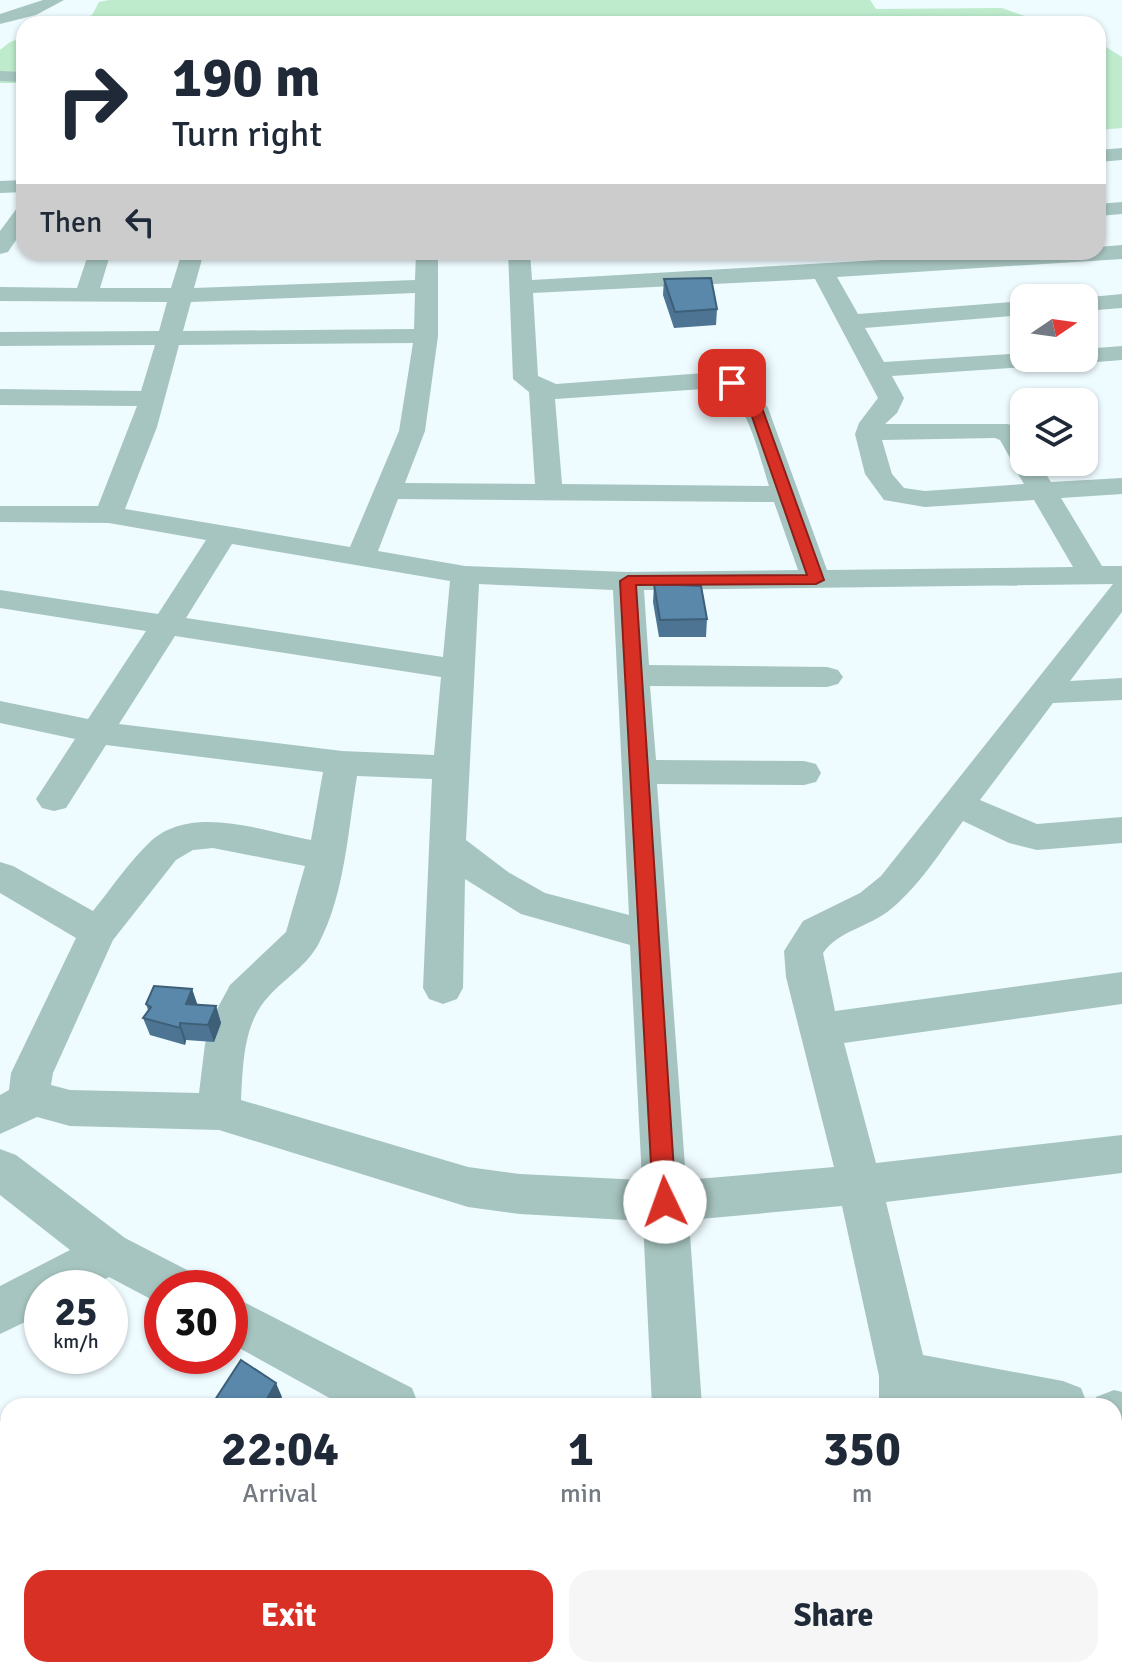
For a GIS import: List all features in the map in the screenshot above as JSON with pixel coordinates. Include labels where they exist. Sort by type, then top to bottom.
[{"type":"street","points":[[0,19],[30,12],[56,0]]},
{"type":"street","points":[[0,247],[16,228]]},
{"type":"street","points":[[86,294],[97,260]]},
{"type":"street","points":[[109,515],[152,399],[191,260]]},
{"type":"street","points":[[360,559],[412,431],[426,336],[427,260]]},
{"type":"street","points":[[519,260],[526,379],[541,389],[577,391],[718,380],[732,383],[744,391],[755,408],[816,580]]},
{"type":"street","points":[[520,287],[823,272],[954,260]]},
{"type":"street","points":[[1001,260],[1017,284]]},
{"type":"street","points":[[823,272],[891,398],[890,406],[869,427],[869,446],[883,485],[896,496],[925,499],[1122,486]]},
{"type":"street","points":[[0,294],[182,295],[427,286]]},
{"type":"street","points":[[850,322],[1010,296]]},
{"type":"street","points":[[1098,303],[1122,301]]},
{"type":"street","points":[[0,339],[426,336]]},
{"type":"street","points":[[1098,355],[1122,353]]},
{"type":"street","points":[[876,370],[1010,361]]},
{"type":"street","points":[[541,389],[549,492]]},
{"type":"street","points":[[0,397],[152,399]]},
{"type":"street","points":[[869,432],[999,430],[1010,435]]},
{"type":"street","points":[[1034,476],[1042,492],[1112,581]]},
{"type":"street","points":[[387,491],[786,494]]},
{"type":"street","points":[[5,516],[109,515],[465,575],[628,581],[1112,581]]},
{"type":"street","points":[[54,799],[224,535]]},
{"type":"street","points":[[443,988],[450,768],[465,575]]},
{"type":"street","points":[[628,581],[677,1398]]},
{"type":"street","points":[[978,1398],[903,1391],[860,1185],[806,977],[803,951],[817,931],[873,903],[894,886],[1043,693],[1112,581]]},
{"type":"street","points":[[0,599],[460,670]]},
{"type":"street","points":[[634,675],[827,677]]},
{"type":"street","points":[[1043,693],[1122,689]]},
{"type":"street","points":[[0,712],[95,732],[342,763],[450,768]]},
{"type":"street","points":[[219,1112],[223,1056],[234,1016],[252,987],[293,952],[305,934],[325,856],[342,763]]},
{"type":"street","points":[[639,772],[804,773]]},
{"type":"street","points":[[958,804],[1022,834],[1037,837],[1122,830]]},
{"type":"street","points":[[16,1107],[29,1088],[32,1073],[98,932],[163,851],[186,837],[213,835],[325,856]]},
{"type":"street","points":[[447,845],[495,882],[534,904],[649,935]]},
{"type":"street","points":[[0,876],[98,932]]},
{"type":"street","points":[[820,1030],[1122,988]]},
{"type":"street","points":[[16,1107],[43,1104],[70,1108],[219,1112],[468,1187],[520,1194],[665,1202],[860,1185],[1122,1154]]},
{"type":"street","points":[[0,1169],[109,1253],[144,1272]]},
{"type":"street","points":[[77,1270],[109,1253]]},
{"type":"street","points":[[0,1311],[24,1298]]},
{"type":"street","points":[[248,1328],[379,1398]]},
{"type":"green space","points":[[870,0],[876,9],[1002,8],[1024,16],[89,16],[99,2]]},
{"type":"green space","points":[[16,40],[16,83],[0,83],[0,50]]},
{"type":"green space","points":[[1106,47],[1122,57],[1122,128],[1106,129]]},
{"type":"building","points":[[711,278],[717,309],[675,312],[664,279]]},
{"type":"building","points":[[654,584],[701,586],[707,619],[660,620]]},
{"type":"building","points":[[154,986],[192,989],[186,1004],[216,1006],[208,1025],[180,1023],[180,1028],[143,1018],[151,1007],[146,1004]]},
{"type":"building","points":[[248,1365],[276,1383],[268,1398],[216,1398],[232,1374],[248,1374]]},
{"type":"route","points":[[665,1202],[628,581],[816,580],[755,408],[744,391],[732,383]]}]
